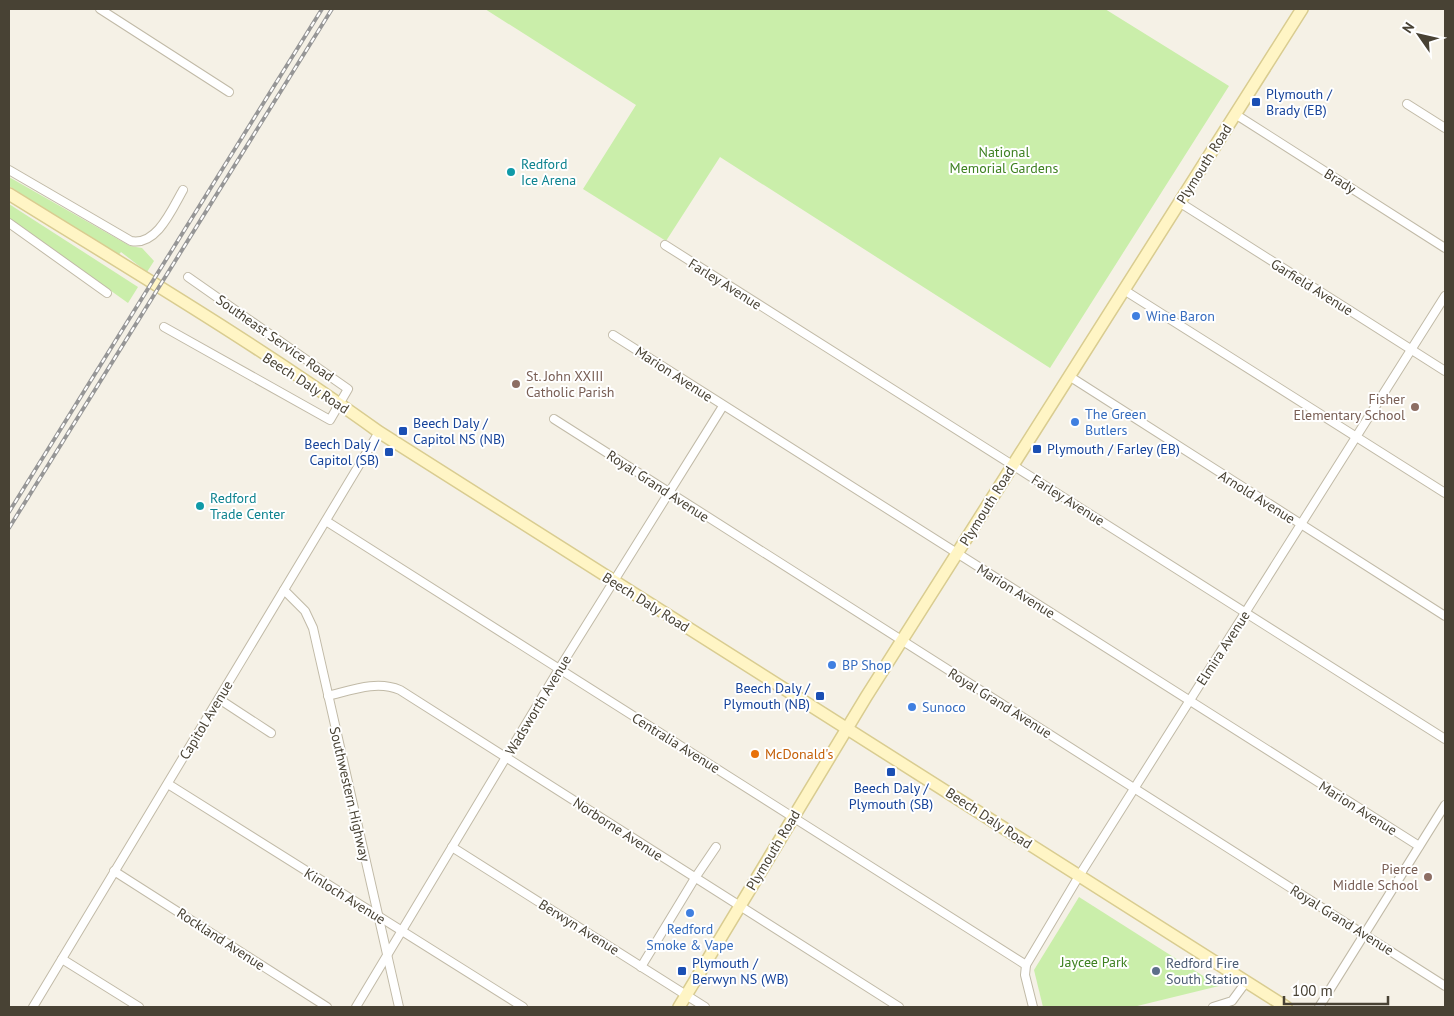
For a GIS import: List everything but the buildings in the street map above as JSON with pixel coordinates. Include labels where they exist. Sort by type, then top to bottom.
[{"type":"main road","name":"Plymouth Road","points":[[679,1007],[847,728],[1302,9]]},
{"type":"main road","name":"Beech Daly Road","points":[[9,194],[340,404],[379,432],[613,581],[1286,1007]]},
{"type":"street","points":[[100,9],[230,92]]},
{"type":"street","points":[[1407,104],[1445,127]]},
{"type":"street","name":"Brady","points":[[1235,114],[1445,248]]},
{"type":"street","points":[[9,170],[131,241],[138,242],[150,238],[158,230],[183,190]]},
{"type":"street","name":"Garfield Avenue","points":[[1179,202],[1445,371]]},
{"type":"street","points":[[9,223],[107,293]]},
{"type":"street","name":"Farley Avenue","points":[[665,245],[1445,740]]},
{"type":"street","name":"Southeast Service Road","points":[[188,277],[348,389],[340,404]]},
{"type":"street","points":[[1124,290],[1445,493]]},
{"type":"street","name":"Elmira Avenue","points":[[1026,965],[1189,700],[1445,296]]},
{"type":"street","points":[[164,327],[330,420],[340,404]]},
{"type":"street","name":"Marion Avenue","points":[[613,335],[1419,846]]},
{"type":"street","name":"Arnold Avenue","points":[[1069,376],[1445,616]]},
{"type":"street","name":"Wadsworth Avenue","points":[[356,1007],[559,669],[723,406]]},
{"type":"street","name":"Royal Grand Avenue","points":[[554,419],[1445,986]]},
{"type":"street","name":"Capitol Avenue","points":[[33,1007],[379,432]]},
{"type":"street","name":"Centralia Avenue","points":[[326,521],[1026,965]]},
{"type":"street","name":"Southwestern Highway","points":[[284,590],[305,611],[311,621],[399,1007]]},
{"type":"street","name":"Norborne Avenue","points":[[328,696],[374,685],[392,686],[899,1007]]},
{"type":"street","points":[[218,699],[272,733]]},
{"type":"street","name":"Kinloch Avenue","points":[[168,784],[523,1007]]},
{"type":"street","points":[[1319,1007],[1445,805]]},
{"type":"street","name":"Berwyn Avenue","points":[[452,847],[705,1007]]},
{"type":"street","points":[[641,966],[694,878],[716,847]]},
{"type":"street","name":"Rockland Avenue","points":[[114,872],[327,1007]]},
{"type":"street","points":[[62,959],[139,1007]]},
{"type":"street","points":[[1026,965],[1025,976],[1033,1007]]},
{"type":"street","points":[[1213,1007],[1232,1001],[1246,982]]},
{"type":"green space","name":"National Memorial Gardens","points":[[485,9],[1105,9],[1229,86],[1050,368],[720,157],[666,241],[583,189],[636,105]]},
{"type":"green space","points":[[9,177],[130,246],[142,248],[154,261],[147,272],[121,252],[118,256],[9,186]]},
{"type":"green space","points":[[9,204],[138,287],[128,303],[9,218]]},
{"type":"green space","name":"Jaycee Park","points":[[1079,897],[1219,986],[1133,1007],[1043,1007],[1034,970]]},
{"type":"railway","points":[[9,512],[322,9]]},
{"type":"railway","points":[[9,528],[332,9]]},
{"type":"place","name":"Plymouth / Brady (EB)","points":[[1256,102]]},
{"type":"place","name":"Redford Ice Arena","points":[[511,172]]},
{"type":"place","name":"Wine Baron","points":[[1136,316]]},
{"type":"place","name":"St. John XXIII Catholic Parish","points":[[516,384]]},
{"type":"place","name":"Fisher Elementary School","points":[[1415,407]]},
{"type":"place","name":"The Green Butlers","points":[[1075,422]]},
{"type":"place","name":"Beech Daly / Capitol NS (NB)","points":[[403,431]]},
{"type":"place","name":"Plymouth / Farley (EB)","points":[[1037,449]]},
{"type":"place","name":"Beech Daly / Capitol (SB)","points":[[389,452]]},
{"type":"place","name":"Redford Trade Center","points":[[200,506]]},
{"type":"place","name":"BP Shop","points":[[832,665]]},
{"type":"place","name":"Beech Daly / Plymouth (NB)","points":[[820,696]]},
{"type":"place","name":"Sunoco","points":[[912,707]]},
{"type":"place","name":"McDonald's","points":[[755,754]]},
{"type":"place","name":"Beech Daly / Plymouth (SB)","points":[[891,772]]},
{"type":"place","name":"Pierce Middle School","points":[[1428,877]]},
{"type":"place","name":"Redford Smoke & Vape","points":[[690,913]]},
{"type":"place","name":"Plymouth / Berwyn NS (WB)","points":[[682,971]]},
{"type":"place","name":"Redford Fire South Station","points":[[1156,971]]}]
